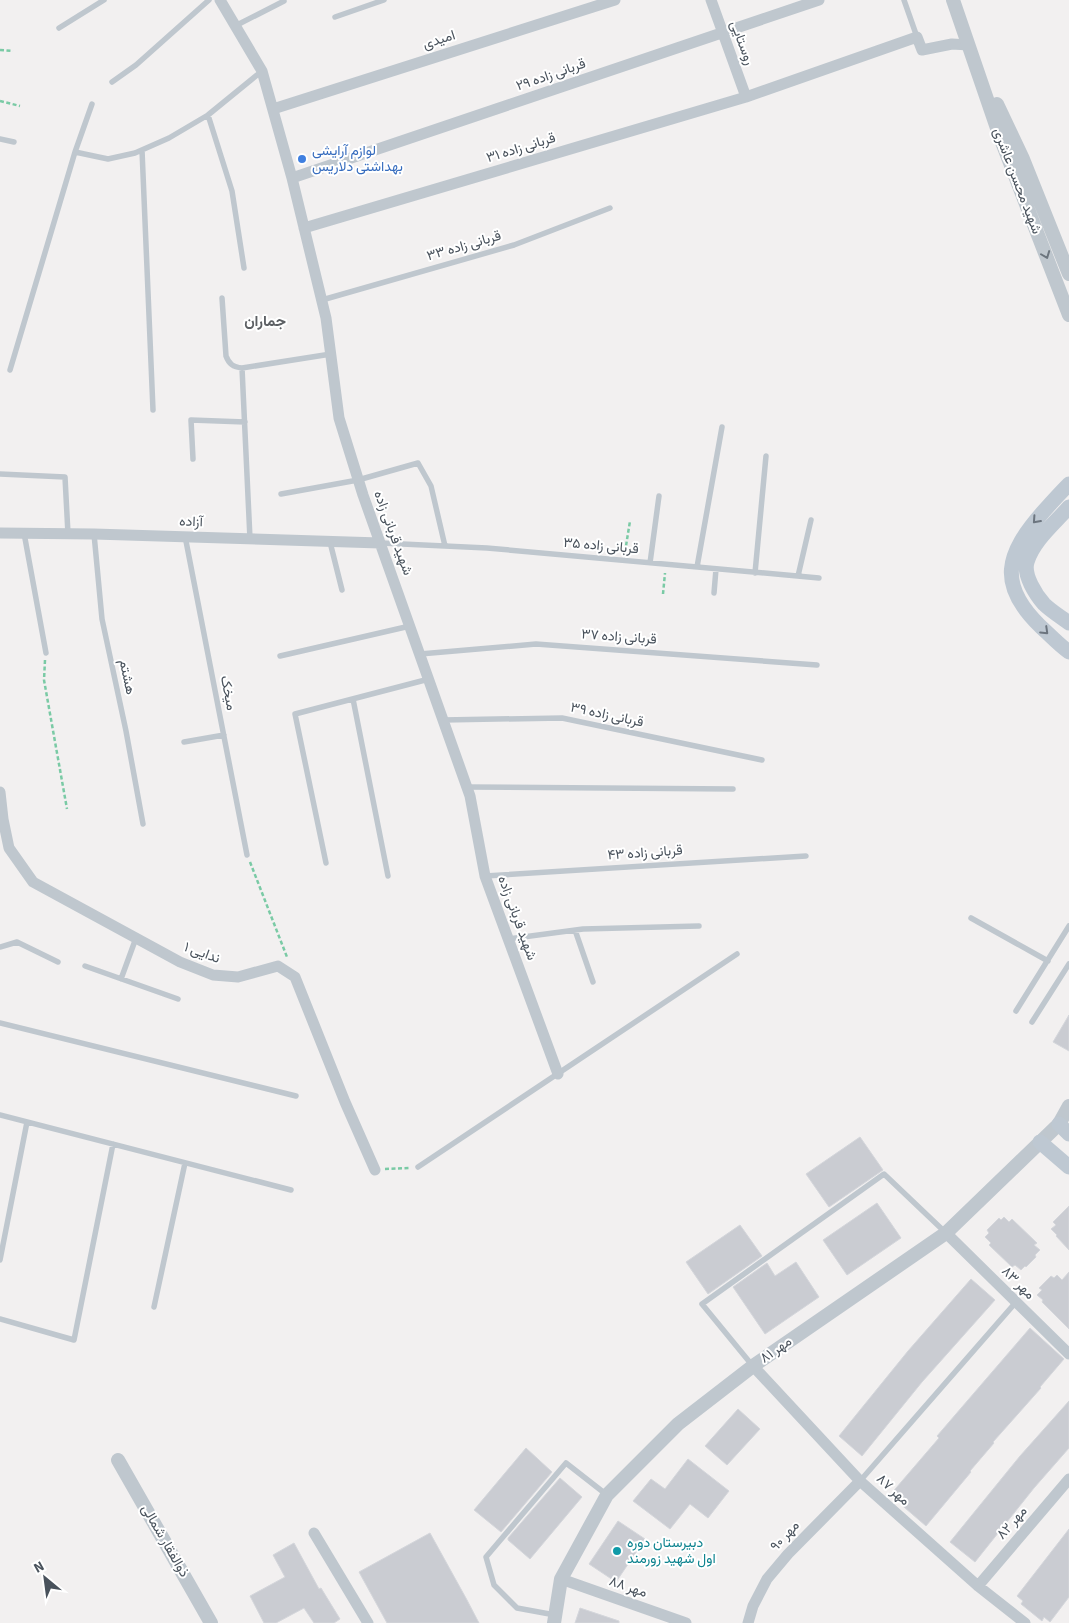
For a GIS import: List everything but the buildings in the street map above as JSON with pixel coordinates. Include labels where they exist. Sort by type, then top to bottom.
[{"type":"main road","points":[[1069,484],[1029,528],[1018,544],[1012,558],[1011,574],[1014,588],[1024,607],[1069,652]]},
{"type":"main road","points":[[1069,507],[1038,541],[1026,564],[1029,580],[1039,597],[1045,605],[1069,623]]},
{"type":"main road","points":[[1040,1142],[1069,1167]]},
{"type":"street","name":"شهید قربانی زاده","points":[[220,0],[262,71],[292,178],[326,318],[339,418],[358,480],[470,796],[485,876],[558,1074]]},
{"type":"street","name":"روستایی","points":[[711,0],[746,96]]},
{"type":"street","name":"قربانی زاده ۲۹","points":[[292,178],[819,0]]},
{"type":"street","name":"شهید محسن عاشری","points":[[953,0],[1000,137],[1069,315]]},
{"type":"street","name":"امیدی","points":[[273,109],[610,1]]},
{"type":"street","points":[[917,37],[922,50],[952,44],[969,45]]},
{"type":"street","name":"قربانی زاده ۳۱","points":[[304,228],[746,96],[917,37]]},
{"type":"street","name":"شهید محسن عاشری","points":[[969,45],[1023,159],[1069,274]]},
{"type":"street","name":"آزاده","points":[[0,533],[185,536],[380,543]]},
{"type":"street","name":"ندایی ۱","points":[[0,792],[3,819],[10,848],[33,882],[180,962],[213,975],[238,977],[278,966],[295,977]]},
{"type":"street","points":[[295,977],[345,1102],[375,1170]]},
{"type":"street","name":"مهر ۸۱","points":[[553,1620],[560,1579],[606,1496],[678,1424],[753,1366],[946,1233],[1040,1142],[1064,1129],[1069,1106]]},
{"type":"street","name":"مهر ۸۳","points":[[946,1233],[1069,1354]]},
{"type":"street","name":"مهر ۸۷","points":[[753,1366],[860,1481],[978,1586],[1025,1623]]},
{"type":"street","name":"ذوالفقار شمالی","points":[[118,1460],[211,1623]]},
{"type":"street","name":"مهر ۸۲","points":[[978,1586],[1069,1479]]},
{"type":"street","name":"مهر ۹۰","points":[[748,1623],[753,1606],[767,1579],[788,1554],[860,1481]]},
{"type":"street","points":[[314,1533],[368,1623]]},
{"type":"street","name":"مهر ۸۸","points":[[560,1579],[686,1623]]},
{"type":"lane","points":[[59,28],[104,0]]},
{"type":"lane","points":[[112,82],[136,65],[209,0]]},
{"type":"lane","points":[[335,17],[375,1],[384,0]]},
{"type":"lane","points":[[904,0],[917,37]]},
{"type":"lane","points":[[235,26],[284,1]]},
{"type":"lane","points":[[75,152],[108,159],[142,150],[169,138],[208,115],[262,71]]},
{"type":"lane","points":[[10,370],[75,152],[92,104]]},
{"type":"lane","points":[[208,115],[232,191],[244,268]]},
{"type":"lane","points":[[0,139],[14,142]]},
{"type":"lane","points":[[142,150],[153,410]]},
{"type":"lane","name":"قربانی زاده ۳۳","points":[[322,300],[514,245],[610,208]]},
{"type":"lane","points":[[222,298],[226,356],[228,362],[234,367],[242,368],[331,354]]},
{"type":"lane","points":[[242,368],[250,539]]},
{"type":"lane","points":[[193,459],[191,420],[245,422]]},
{"type":"lane","points":[[697,567],[722,427]]},
{"type":"lane","points":[[755,573],[766,456]]},
{"type":"lane","points":[[281,494],[358,480],[418,464],[431,486],[445,546]]},
{"type":"lane","points":[[0,474],[65,477],[68,534]]},
{"type":"lane","points":[[650,563],[659,496]]},
{"type":"lane","points":[[798,576],[811,520]]},
{"type":"lane","points":[[24,533],[46,653]]},
{"type":"lane","name":"هشتم","points":[[94,534],[102,619],[126,731],[143,824]]},
{"type":"lane","name":"میخک","points":[[185,536],[247,855]]},
{"type":"lane","points":[[330,542],[342,590]]},
{"type":"lane","name":"قربانی زاده ۳۵","points":[[380,543],[486,548],[820,578]]},
{"type":"lane","points":[[714,593],[716,569]]},
{"type":"lane","points":[[280,656],[410,626]]},
{"type":"lane","name":"قربانی زاده ۳۷","points":[[420,654],[536,644],[817,665]]},
{"type":"lane","points":[[326,863],[295,714],[429,679]]},
{"type":"lane","points":[[353,699],[388,876]]},
{"type":"lane","name":"قربانی زاده ۳۹","points":[[443,720],[562,718],[762,760]]},
{"type":"lane","points":[[184,742],[224,735]]},
{"type":"lane","points":[[467,787],[733,789]]},
{"type":"lane","name":"قربانی زاده ۴۳","points":[[485,876],[806,856]]},
{"type":"lane","points":[[972,918],[1048,961]]},
{"type":"lane","points":[[508,939],[575,930],[699,926]]},
{"type":"lane","points":[[1016,1011],[1069,926]]},
{"type":"lane","points":[[575,930],[593,982]]},
{"type":"lane","points":[[121,979],[136,938]]},
{"type":"lane","points":[[0,947],[17,942],[58,962]]},
{"type":"lane","points":[[418,1167],[737,954]]},
{"type":"lane","points":[[1032,1022],[1069,964]]},
{"type":"lane","points":[[85,966],[178,999]]},
{"type":"lane","points":[[0,1023],[296,1096]]},
{"type":"lane","points":[[0,1115],[291,1190]]},
{"type":"lane","points":[[0,1260],[28,1122]]},
{"type":"lane","points":[[0,1319],[74,1340],[113,1144]]},
{"type":"lane","points":[[154,1307],[185,1163]]},
{"type":"lane","points":[[753,1366],[702,1304],[884,1174],[946,1233]]},
{"type":"lane","points":[[860,1481],[1016,1302]]},
{"type":"lane","points":[[553,1620],[517,1608],[494,1585],[486,1557],[566,1464],[606,1496]]},
{"type":"path","points":[[0,50],[13,51]]},
{"type":"path","points":[[0,102],[20,106]]},
{"type":"path","points":[[623,560],[630,521]]},
{"type":"path","points":[[663,594],[665,564]]},
{"type":"path","points":[[46,653],[44,680],[67,809]]},
{"type":"path","points":[[247,855],[295,977]]},
{"type":"path","points":[[375,1170],[418,1167]]},
{"type":"place","name":"لوازم آرایشی بهداشتی دلاریس","points":[[302,159]]},
{"type":"place","name":"دبیرستان دوره اول شهید زورمند","points":[[617,1551]]},
{"type":"district","name":"جماران","points":[[265,321]]}]
